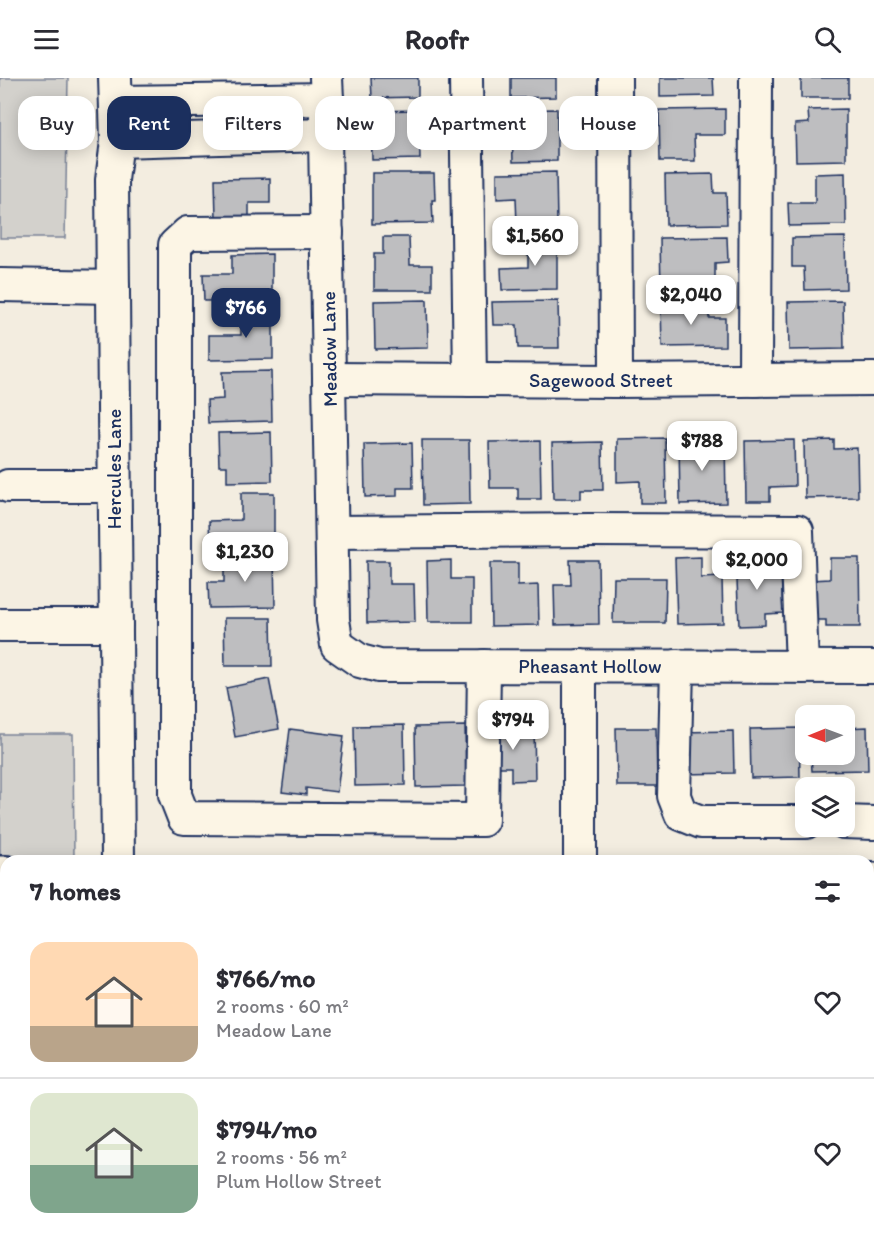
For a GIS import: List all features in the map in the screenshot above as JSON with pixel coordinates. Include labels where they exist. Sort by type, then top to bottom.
[{"type":"street","points":[[466,78],[470,380]]},
{"type":"street","points":[[615,78],[616,381]]},
{"type":"street","points":[[755,380],[756,78]]},
{"type":"street","points":[[115,90],[326,88]]},
{"type":"street","points":[[191,139],[315,135]]},
{"type":"street","name":"Hercules Lane","points":[[116,150],[112,180],[118,855]]},
{"type":"street","name":"Meadow Lane","points":[[325,150],[333,620]]},
{"type":"street","points":[[327,232],[188,233],[175,245],[175,795],[184,818],[482,820],[484,666]]},
{"type":"street","points":[[0,285],[113,286]]},
{"type":"street","name":"Sagewood Street","points":[[329,380],[874,379]]},
{"type":"street","points":[[8,486],[114,486]]},
{"type":"street","points":[[332,532],[797,531],[802,667]]},
{"type":"street","name":"Pheasant Hollow","points":[[333,620],[337,645],[360,661],[379,666],[874,667]]},
{"type":"street","points":[[0,625],[116,625]]},
{"type":"street","points":[[580,666],[580,855]]},
{"type":"street","points":[[677,666],[674,796],[681,814],[701,822],[795,822]]},
{"type":"street","points":[[855,822],[874,823]]},
{"type":"shaded area","points":[[0,78],[68,78],[68,96],[18,96],[18,150],[67,150],[65,238],[0,238]]},
{"type":"shaded area","points":[[0,734],[73,734],[74,855],[0,855]]},
{"type":"building","points":[[371,78],[418,78],[418,96],[372,96]]},
{"type":"building","points":[[511,78],[556,78],[556,97],[511,96]]},
{"type":"building","points":[[660,78],[713,78],[714,96],[660,97]]},
{"type":"building","points":[[801,78],[848,78],[848,98],[801,98]]},
{"type":"building","points":[[547,109],[557,109],[557,161],[513,162],[513,150],[547,150]]},
{"type":"building","points":[[725,109],[725,135],[694,135],[695,161],[660,161],[659,110]]},
{"type":"building","points":[[846,109],[846,160],[796,161],[795,124],[809,123],[808,110]]},
{"type":"building","points":[[395,110],[407,110],[407,150],[420,150],[420,159],[372,160],[372,150],[395,150]]},
{"type":"building","points":[[556,172],[557,223],[517,224],[516,198],[497,199],[497,173]]},
{"type":"building","points":[[372,173],[434,173],[433,223],[372,224]]},
{"type":"building","points":[[845,173],[846,225],[789,226],[788,203],[815,203],[815,174]]},
{"type":"building","points":[[713,174],[714,193],[726,193],[727,224],[666,225],[665,175]]},
{"type":"building","points":[[270,178],[270,203],[249,203],[249,218],[216,218],[215,179]]},
{"type":"building","points":[[383,237],[409,237],[410,265],[432,265],[432,290],[374,290],[374,254],[383,254]]},
{"type":"building","points":[[528,237],[557,237],[557,289],[502,290],[501,268],[528,267]]},
{"type":"building","points":[[727,237],[728,262],[715,263],[715,290],[661,290],[660,238]]},
{"type":"building","points":[[845,237],[846,289],[805,290],[804,267],[792,267],[792,238]]},
{"type":"building","points":[[272,254],[272,300],[204,301],[203,274],[232,274],[232,255]]},
{"type":"building","points":[[427,300],[428,348],[375,349],[374,301]]},
{"type":"building","points":[[558,301],[559,348],[518,348],[517,325],[493,325],[492,302]]},
{"type":"building","points":[[843,301],[844,349],[789,350],[788,302]]},
{"type":"building","points":[[709,303],[709,318],[725,318],[725,346],[662,347],[661,304]]},
{"type":"building","points":[[241,311],[273,311],[273,359],[209,360],[209,335],[241,335]]},
{"type":"building","points":[[271,371],[272,421],[208,423],[207,400],[223,399],[222,372]]},
{"type":"building","points":[[271,432],[272,481],[227,482],[227,466],[219,466],[218,433]]},
{"type":"building","points":[[665,438],[666,503],[640,503],[640,481],[617,482],[617,439]]},
{"type":"building","points":[[422,440],[469,440],[470,504],[423,505]]},
{"type":"building","points":[[679,440],[725,440],[726,503],[680,504]]},
{"type":"building","points":[[794,440],[795,486],[770,487],[770,501],[746,501],[745,441]]},
{"type":"building","points":[[834,440],[834,449],[857,448],[858,497],[805,498],[804,441]]},
{"type":"building","points":[[540,441],[541,499],[518,499],[518,488],[490,488],[489,442]]},
{"type":"building","points":[[602,442],[603,490],[581,490],[581,499],[553,499],[552,443]]},
{"type":"building","points":[[412,443],[413,488],[397,488],[397,496],[365,497],[364,444]]},
{"type":"building","points":[[241,493],[274,493],[274,544],[210,545],[209,521],[241,520]]},
{"type":"building","points":[[274,555],[275,607],[209,608],[208,582],[224,582],[224,556]]},
{"type":"building","points":[[765,556],[766,573],[781,572],[783,613],[765,614],[765,625],[739,626],[736,557]]},
{"type":"building","points":[[701,557],[701,578],[722,577],[723,623],[677,624],[675,558]]},
{"type":"building","points":[[830,558],[859,558],[860,627],[826,627],[826,620],[812,620],[811,580],[830,579]]},
{"type":"building","points":[[451,560],[451,579],[472,579],[472,622],[428,622],[427,561]]},
{"type":"building","points":[[570,560],[598,560],[599,624],[555,625],[554,585],[571,585]]},
{"type":"building","points":[[366,561],[389,561],[389,584],[414,584],[415,622],[367,623]]},
{"type":"building","points":[[490,563],[518,563],[518,586],[538,585],[539,625],[491,626]]},
{"type":"building","points":[[614,578],[666,578],[665,623],[613,623]]},
{"type":"building","points":[[224,618],[271,618],[272,666],[225,666]]},
{"type":"building","points":[[269,679],[279,729],[235,737],[226,688]]},
{"type":"building","points":[[404,725],[405,785],[355,786],[354,726]]},
{"type":"building","points":[[465,726],[466,786],[416,787],[415,727]]},
{"type":"building","points":[[534,727],[535,780],[511,781],[511,767],[489,767],[488,728]]},
{"type":"building","points":[[867,727],[868,770],[812,771],[812,765],[855,765],[855,728]]},
{"type":"building","points":[[616,728],[656,728],[657,786],[617,786]]},
{"type":"building","points":[[795,728],[795,765],[800,765],[800,777],[751,778],[750,729]]},
{"type":"building","points":[[290,729],[344,736],[337,792],[306,788],[306,795],[282,792]]},
{"type":"building","points":[[733,731],[734,773],[684,774],[683,732]]}]
